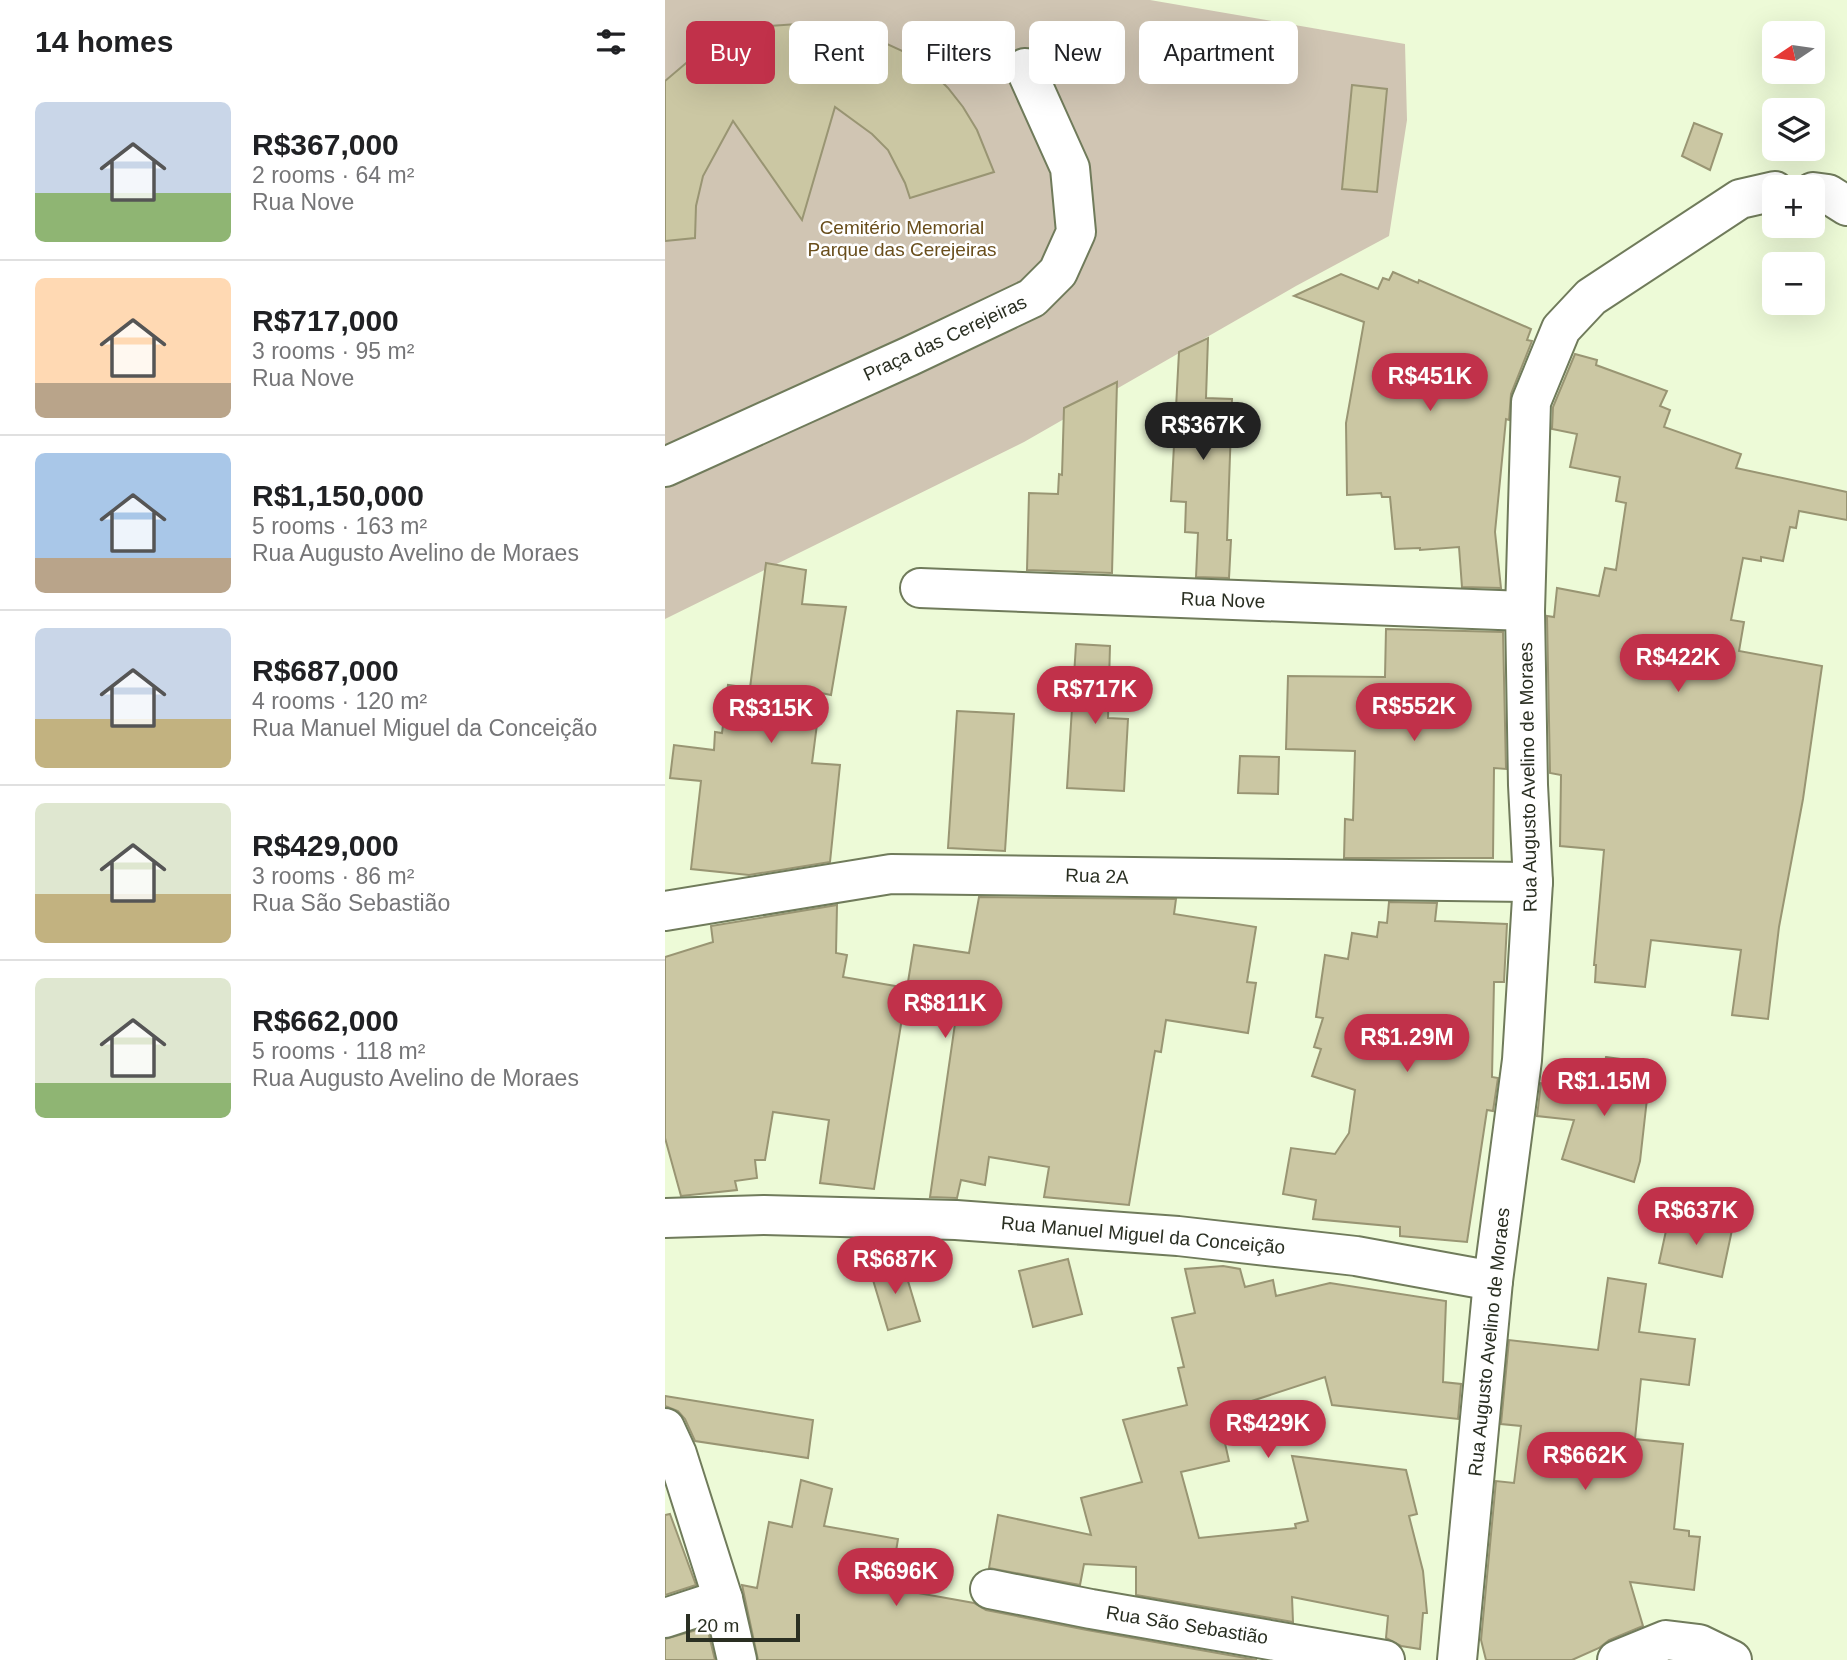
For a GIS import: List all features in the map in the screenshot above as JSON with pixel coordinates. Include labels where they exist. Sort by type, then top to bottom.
[{"type":"street","name":"Praça das Cerejeiras","points":[[665,467],[1033,298],[1058,272],[1076,232],[1070,168],[1025,68]]},
{"type":"street","points":[[1825,194],[1847,206]]},
{"type":"street","name":"Rua Augusto Avelino de Moraes","points":[[1457,1660],[1493,1281],[1522,1060],[1533,882],[1528,785],[1525,611],[1531,402],[1561,329],[1591,297],[1757,195]]},
{"type":"street","name":"Rua Nove","points":[[921,588],[1525,611]]},
{"type":"street","name":"Rua 2A","points":[[665,911],[891,874],[1533,882]]},
{"type":"street","name":"Rua Manuel Miguel da Conceição","points":[[665,1218],[764,1215],[956,1220],[1178,1236],[1356,1256],[1493,1281]]},
{"type":"street","points":[[665,1429],[677,1454],[723,1600],[737,1660]]},
{"type":"street","name":"Rua São Sebastião","points":[[990,1589],[1385,1660]]},
{"type":"street","points":[[665,1618],[723,1600]]},
{"type":"street","points":[[1617,1660],[1666,1640],[1699,1644],[1732,1660]]},
{"type":"green space","name":"Cemitério Memorial Parque das Cerejeiras","points":[[665,0],[1150,0],[1272,21],[1139,21],[1139,84],[1298,84],[1298,26],[1405,44],[1407,120],[1389,236],[1296,286],[1024,442],[665,619]]},
{"type":"building","points":[[789,25],[789,84],[888,84],[888,44],[902,51],[902,84],[944,84],[977,130],[994,172],[910,198],[888,150],[872,134],[835,107],[802,220],[733,121],[703,176],[696,206],[695,238],[665,241],[665,81],[686,63],[686,84],[775,84],[775,26]]},
{"type":"building","points":[[1352,85],[1387,89],[1377,192],[1342,189]]},
{"type":"building","points":[[1694,123],[1722,134],[1710,170],[1682,156]]},
{"type":"building","points":[[1393,272],[1418,283],[1419,280],[1531,329],[1527,340],[1532,341],[1511,394],[1509,420],[1506,419],[1495,532],[1501,588],[1462,587],[1459,547],[1395,549],[1390,497],[1382,497],[1381,493],[1347,495],[1346,423],[1364,322],[1294,296],[1341,274],[1378,289],[1383,278],[1389,280]]},
{"type":"building","points":[[1208,338],[1206,398],[1232,399],[1227,540],[1231,540],[1229,578],[1196,577],[1198,533],[1185,532],[1186,502],[1171,501],[1179,352]]},
{"type":"building","points":[[1575,354],[1597,360],[1596,365],[1667,391],[1660,406],[1670,410],[1664,427],[1741,454],[1736,468],[1847,492],[1847,520],[1799,511],[1796,528],[1790,527],[1783,561],[1761,557],[1761,561],[1743,558],[1731,620],[1744,622],[1739,651],[1822,666],[1803,799],[1779,927],[1768,1019],[1732,1015],[1741,950],[1651,940],[1645,987],[1595,982],[1594,965],[1604,850],[1560,846],[1561,775],[1550,773],[1547,616],[1554,617],[1557,588],[1599,596],[1605,568],[1616,570],[1626,503],[1616,501],[1620,477],[1570,467],[1577,434],[1552,429],[1553,407]]},
{"type":"building","points":[[1117,382],[1112,573],[1027,570],[1029,493],[1058,494],[1059,474],[1062,475],[1064,408]]},
{"type":"building","points":[[766,563],[806,570],[802,604],[846,607],[831,695],[821,693],[812,763],[840,765],[830,862],[749,875],[691,869],[701,781],[670,778],[674,745],[714,750],[715,732],[722,733],[728,685],[750,688]]},
{"type":"building","points":[[1386,629],[1503,632],[1506,769],[1494,768],[1493,858],[1344,858],[1345,819],[1353,820],[1355,751],[1286,749],[1288,676],[1385,677]]},
{"type":"building","points":[[1076,644],[1110,646],[1108,718],[1128,719],[1124,791],[1067,788]]},
{"type":"building","points":[[957,711],[1014,714],[1005,851],[948,848]]},
{"type":"building","points":[[1240,756],[1279,757],[1278,794],[1238,793]]},
{"type":"building","points":[[979,897],[1176,899],[1174,914],[1256,927],[1247,982],[1256,983],[1248,1033],[1166,1020],[1161,1052],[1155,1051],[1129,1205],[1044,1197],[1049,1167],[989,1157],[985,1185],[961,1180],[957,1198],[930,1197],[959,996],[907,988],[914,945],[969,953]]},
{"type":"building","points":[[1389,902],[1437,903],[1435,921],[1507,924],[1504,982],[1494,982],[1492,1077],[1498,1078],[1493,1111],[1487,1110],[1467,1242],[1400,1236],[1400,1227],[1313,1219],[1316,1200],[1283,1194],[1291,1148],[1335,1154],[1349,1133],[1355,1090],[1312,1076],[1321,1049],[1314,1047],[1323,1018],[1316,1017],[1325,955],[1348,959],[1352,933],[1377,937],[1379,922],[1387,923]]},
{"type":"building","points":[[837,905],[836,953],[847,955],[843,977],[907,988],[874,1189],[820,1183],[829,1120],[773,1112],[765,1160],[755,1160],[757,1178],[735,1181],[737,1190],[681,1196],[665,1138],[665,957],[713,942],[711,926]]},
{"type":"building","points":[[1606,1057],[1651,1063],[1640,1161],[1634,1182],[1562,1159],[1574,1120],[1537,1116],[1541,1083],[1601,1090]]},
{"type":"building","points":[[1669,1217],[1732,1230],[1722,1277],[1659,1263]]},
{"type":"building","points":[[1068,1259],[1082,1314],[1033,1327],[1019,1271]]},
{"type":"building","points":[[902,1261],[920,1321],[888,1330],[870,1270]]},
{"type":"building","points":[[1223,1266],[1240,1269],[1245,1287],[1273,1280],[1276,1296],[1330,1283],[1446,1301],[1443,1382],[1461,1384],[1458,1419],[1332,1405],[1325,1377],[1218,1412],[1229,1461],[1181,1472],[1199,1538],[1296,1528],[1295,1524],[1308,1521],[1292,1456],[1406,1470],[1417,1514],[1409,1516],[1423,1571],[1427,1613],[1423,1613],[1420,1649],[1401,1646],[1386,1638],[1388,1616],[1292,1597],[1293,1622],[1136,1595],[1136,1567],[1084,1564],[1080,1585],[989,1568],[998,1515],[1091,1535],[1081,1498],[1142,1482],[1123,1420],[1187,1405],[1178,1368],[1184,1367],[1172,1318],[1195,1313],[1185,1269]]},
{"type":"building","points":[[1608,1278],[1646,1284],[1639,1332],[1695,1339],[1689,1385],[1641,1379],[1635,1439],[1683,1444],[1674,1529],[1689,1531],[1689,1536],[1700,1537],[1694,1590],[1630,1582],[1643,1626],[1572,1660],[1486,1660],[1481,1640],[1496,1481],[1514,1483],[1521,1426],[1501,1424],[1509,1340],[1598,1350]]},
{"type":"building","points":[[665,1396],[813,1420],[808,1458],[695,1441],[685,1419],[678,1411],[665,1406]]},
{"type":"building","points":[[801,1480],[832,1489],[824,1526],[898,1539],[890,1588],[974,1603],[986,1610],[1087,1630],[1257,1660],[758,1660],[742,1585],[757,1588],[769,1522],[792,1527]]},
{"type":"building","points":[[670,1514],[696,1585],[665,1595],[665,1515]]},
{"type":"building","points":[[707,1627],[715,1660],[665,1660],[665,1639]]}]
